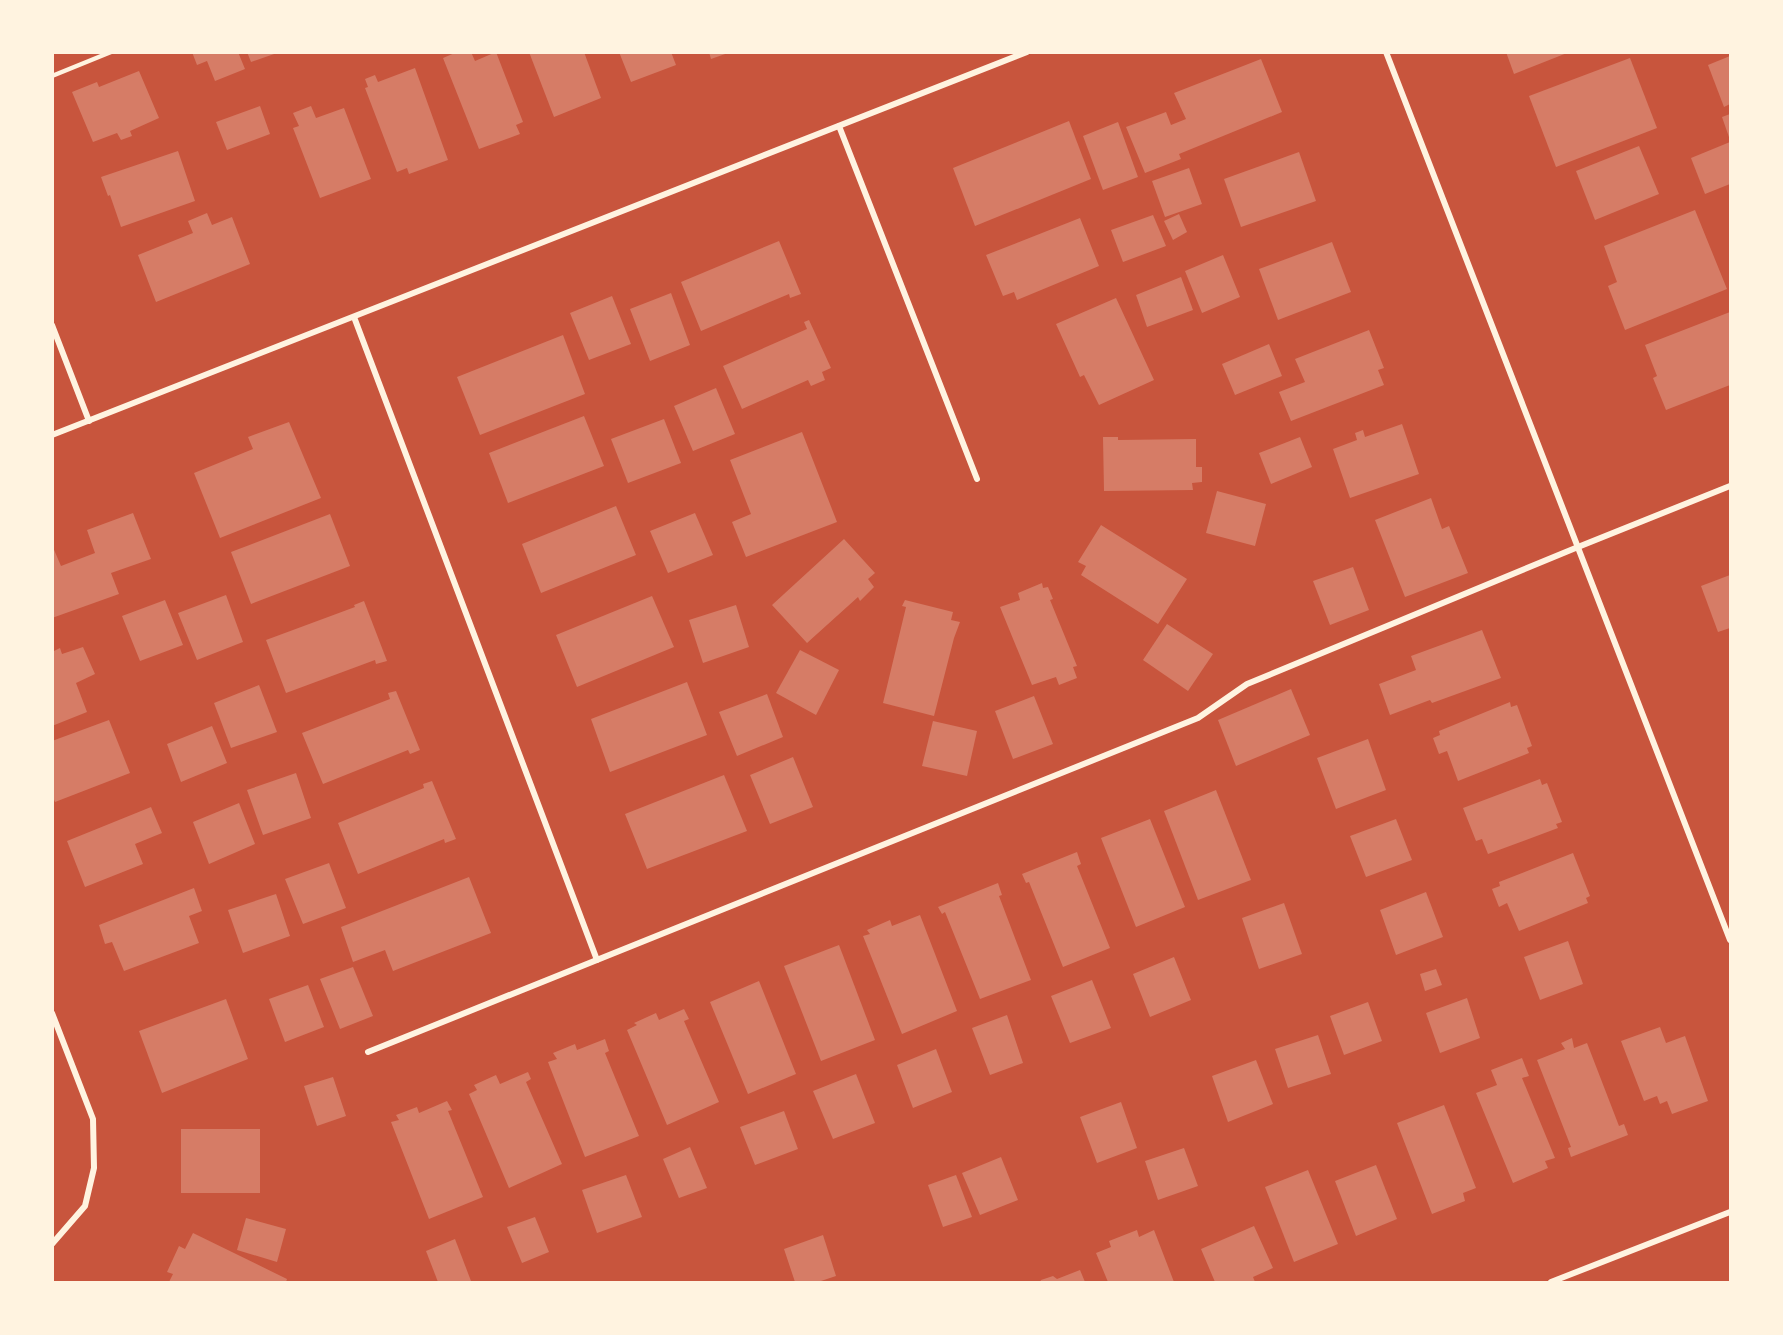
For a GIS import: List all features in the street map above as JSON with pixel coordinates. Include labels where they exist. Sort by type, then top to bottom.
[{"type":"street","points":[[52,435],[1027,52]]},
{"type":"street","points":[[1386,52],[1731,940]]},
{"type":"street","points":[[839,126],[977,479]]},
{"type":"street","points":[[354,317],[597,960]]},
{"type":"street","points":[[52,325],[89,421]]},
{"type":"street","points":[[368,1052],[1198,718],[1247,684],[1731,486]]},
{"type":"street","points":[[52,1013],[93,1119],[94,1168],[85,1206],[52,1244]]},
{"type":"street","points":[[1551,1282],[1731,1212]]},
{"type":"lane","points":[[52,76],[111,52]]},
{"type":"building","points":[[192,52],[238,52],[245,69],[215,81],[207,61],[197,65]]},
{"type":"building","points":[[247,52],[277,52],[277,53],[251,62]]},
{"type":"building","points":[[457,52],[471,52],[475,61],[496,52],[523,122],[516,125],[520,134],[479,149],[443,58]]},
{"type":"building","points":[[529,52],[584,52],[601,98],[554,117]]},
{"type":"building","points":[[619,52],[671,52],[676,65],[631,82]]},
{"type":"building","points":[[709,52],[728,52],[728,53],[711,59]]},
{"type":"building","points":[[1506,52],[1567,52],[1567,53],[1514,74]]},
{"type":"building","points":[[1730,56],[1730,104],[1724,107],[1708,65]]},
{"type":"building","points":[[1630,58],[1657,128],[1556,167],[1529,96]]},
{"type":"building","points":[[1261,59],[1282,112],[1179,154],[1181,159],[1145,173],[1126,127],[1166,112],[1171,125],[1186,119],[1174,93]]},
{"type":"building","points":[[415,68],[448,160],[409,174],[407,168],[397,172],[365,88],[368,87],[365,79],[375,75],[378,82]]},
{"type":"building","points":[[139,71],[159,118],[130,131],[132,136],[121,140],[117,133],[93,142],[72,92],[97,82],[99,87]]},
{"type":"building","points":[[260,106],[270,134],[227,150],[216,122]]},
{"type":"building","points":[[311,106],[316,118],[344,108],[371,179],[320,198],[293,128],[299,126],[293,113]]},
{"type":"building","points":[[1730,114],[1730,140],[1722,117]]},
{"type":"building","points":[[1069,121],[1091,179],[975,226],[953,168]]},
{"type":"building","points":[[1118,122],[1138,177],[1103,190],[1083,136]]},
{"type":"building","points":[[1730,142],[1730,184],[1705,194],[1691,158]]},
{"type":"building","points":[[1639,146],[1659,194],[1595,220],[1576,171]]},
{"type":"building","points":[[178,151],[195,201],[121,227],[101,177]]},
{"type":"building","points":[[1299,152],[1316,201],[1241,227],[1224,179]]},
{"type":"building","points":[[1189,168],[1202,204],[1165,217],[1152,181]]},
{"type":"building","points":[[1695,210],[1727,289],[1625,330],[1608,286],[1617,282],[1604,246]]},
{"type":"building","points":[[207,213],[212,225],[232,217],[250,264],[156,302],[138,255],[193,233],[188,221]]},
{"type":"building","points":[[1179,214],[1187,232],[1173,240],[1164,221]]},
{"type":"building","points":[[1153,215],[1166,246],[1123,262],[1111,230]]},
{"type":"building","points":[[1080,218],[1099,266],[1017,300],[1014,292],[1003,296],[986,255]]},
{"type":"building","points":[[779,241],[801,294],[790,298],[789,294],[701,331],[681,282]]},
{"type":"building","points":[[1332,242],[1351,292],[1278,320],[1259,269]]},
{"type":"building","points":[[1223,255],[1240,297],[1202,313],[1185,271]]},
{"type":"building","points":[[1181,277],[1193,310],[1147,327],[1136,295]]},
{"type":"building","points":[[671,293],[690,345],[650,361],[630,309]]},
{"type":"building","points":[[612,296],[631,344],[589,360],[570,313]]},
{"type":"building","points":[[1116,298],[1154,380],[1099,405],[1084,375],[1080,377],[1056,324]]},
{"type":"building","points":[[1730,312],[1730,385],[1666,410],[1653,378],[1657,376],[1645,345]]},
{"type":"building","points":[[809,320],[831,368],[822,372],[825,380],[811,386],[808,380],[742,409],[723,366],[807,329],[804,322]]},
{"type":"building","points":[[1369,330],[1384,368],[1378,370],[1384,385],[1291,421],[1279,392],[1305,382],[1295,359]]},
{"type":"building","points":[[563,335],[585,394],[480,435],[457,377]]},
{"type":"building","points":[[1269,344],[1282,376],[1235,395],[1222,364]]},
{"type":"building","points":[[716,388],[735,434],[693,451],[674,406]]},
{"type":"building","points":[[584,416],[604,466],[508,503],[489,453]]},
{"type":"building","points":[[664,419],[681,463],[628,483],[611,439]]},
{"type":"building","points":[[289,422],[321,498],[220,538],[194,473],[253,449],[248,437]]},
{"type":"building","points":[[1402,424],[1419,474],[1350,498],[1333,449],[1357,440],[1355,433],[1363,430],[1365,437]]},
{"type":"building","points":[[802,432],[837,522],[746,557],[732,522],[751,514],[730,460]]},
{"type":"building","points":[[1103,437],[1118,437],[1118,440],[1196,439],[1196,467],[1202,467],[1202,482],[1192,483],[1193,490],[1104,491]]},
{"type":"building","points":[[1300,437],[1312,467],[1271,484],[1259,453]]},
{"type":"building","points":[[1217,491],[1266,504],[1255,546],[1206,533]]},
{"type":"building","points":[[1431,498],[1442,529],[1449,526],[1468,573],[1405,597],[1375,520]]},
{"type":"building","points":[[616,506],[636,555],[541,593],[522,544]]},
{"type":"building","points":[[133,513],[151,559],[111,573],[119,594],[52,618],[52,545],[61,566],[95,553],[87,530]]},
{"type":"building","points":[[695,513],[713,555],[668,573],[650,531]]},
{"type":"building","points":[[330,514],[350,566],[251,604],[231,552]]},
{"type":"building","points":[[1101,525],[1187,579],[1158,624],[1081,575],[1086,566],[1078,562]]},
{"type":"building","points":[[844,539],[875,573],[868,579],[874,587],[860,601],[858,597],[807,643],[772,605]]},
{"type":"building","points":[[1353,567],[1369,610],[1330,625],[1313,581]]},
{"type":"building","points":[[1730,575],[1730,628],[1718,632],[1701,586]]},
{"type":"building","points":[[1042,583],[1043,588],[1048,587],[1053,599],[1050,600],[1077,666],[1073,667],[1077,678],[1059,685],[1056,677],[1032,685],[1000,607],[1020,600],[1018,593]]},
{"type":"building","points":[[226,595],[243,642],[197,660],[178,613]]},
{"type":"building","points":[[652,596],[674,647],[577,687],[556,635]]},
{"type":"building","points":[[165,600],[183,645],[140,661],[122,616]]},
{"type":"building","points":[[905,600],[953,612],[951,620],[960,622],[934,716],[883,703],[906,607],[902,606]]},
{"type":"building","points":[[364,601],[387,661],[376,664],[375,660],[286,693],[266,640],[355,607],[354,605]]},
{"type":"building","points":[[736,605],[749,647],[703,663],[689,620]]},
{"type":"building","points":[[1167,624],[1213,654],[1188,691],[1143,660]]},
{"type":"building","points":[[1482,630],[1501,678],[1432,703],[1430,700],[1390,715],[1379,684],[1416,670],[1411,656]]},
{"type":"building","points":[[83,647],[95,674],[76,683],[87,712],[52,726],[52,652],[60,648],[62,654]]},
{"type":"building","points":[[800,650],[839,670],[816,715],[776,693]]},
{"type":"building","points":[[687,682],[707,735],[610,772],[591,719]]},
{"type":"building","points":[[259,685],[277,732],[231,748],[214,703]]},
{"type":"building","points":[[1291,689],[1310,735],[1236,766],[1218,720]]},
{"type":"building","points":[[396,691],[420,750],[410,754],[408,750],[323,784],[302,733],[390,699],[388,693]]},
{"type":"building","points":[[767,694],[783,737],[737,756],[719,712]]},
{"type":"building","points":[[1034,696],[1053,744],[1013,759],[995,711]]},
{"type":"building","points":[[1510,702],[1511,707],[1517,705],[1532,746],[1527,748],[1529,753],[1458,781],[1447,751],[1439,754],[1433,738],[1440,735],[1439,731]]},
{"type":"building","points":[[109,720],[130,773],[55,802],[52,795],[52,741]]},
{"type":"building","points":[[933,721],[977,731],[967,776],[922,766]]},
{"type":"building","points":[[212,726],[227,763],[181,782],[167,744]]},
{"type":"building","points":[[1368,739],[1386,790],[1336,809],[1317,758]]},
{"type":"building","points":[[793,757],[813,807],[770,824],[750,775]]},
{"type":"building","points":[[296,773],[311,818],[263,835],[247,790]]},
{"type":"building","points":[[724,775],[747,831],[647,869],[625,814]]},
{"type":"building","points":[[1540,779],[1542,785],[1547,783],[1562,822],[1556,824],[1558,828],[1488,854],[1482,839],[1476,841],[1463,808]]},
{"type":"building","points":[[432,781],[456,839],[445,843],[444,839],[358,874],[338,823],[424,788],[423,784]]},
{"type":"building","points":[[1216,790],[1251,880],[1198,900],[1164,811]]},
{"type":"building","points":[[239,803],[255,844],[209,864],[193,822]]},
{"type":"building","points":[[151,807],[162,833],[135,844],[143,864],[85,887],[67,841]]},
{"type":"building","points":[[1150,819],[1185,907],[1136,927],[1101,838]]},
{"type":"building","points":[[1396,819],[1412,860],[1366,877],[1350,836]]},
{"type":"building","points":[[1077,852],[1081,864],[1077,866],[1110,948],[1063,967],[1029,882],[1026,883],[1022,874]]},
{"type":"building","points":[[1573,853],[1590,896],[1586,898],[1588,903],[1519,931],[1507,903],[1499,907],[1492,889],[1500,886],[1499,882]]},
{"type":"building","points":[[329,863],[346,908],[303,924],[285,879]]},
{"type":"building","points":[[469,877],[491,933],[393,971],[385,950],[353,962],[341,927]]},
{"type":"building","points":[[998,883],[1002,895],[999,896],[1031,980],[980,999],[945,912],[942,914],[938,907]]},
{"type":"building","points":[[194,888],[202,911],[189,916],[199,943],[124,971],[112,942],[105,944],[99,925]]},
{"type":"building","points":[[1426,892],[1443,937],[1396,955],[1380,910]]},
{"type":"building","points":[[276,894],[290,936],[243,953],[228,910]]},
{"type":"building","points":[[1284,903],[1302,954],[1259,969],[1242,918]]},
{"type":"building","points":[[920,915],[957,1011],[902,1034],[863,936],[870,934],[867,930],[890,920],[892,926]]},
{"type":"building","points":[[1568,941],[1583,984],[1540,1000],[1524,957]]},
{"type":"building","points":[[839,945],[875,1040],[821,1061],[784,966]]},
{"type":"building","points":[[1174,957],[1191,1000],[1150,1017],[1133,974]]},
{"type":"building","points":[[353,967],[373,1016],[340,1029],[320,979]]},
{"type":"building","points":[[1436,969],[1442,985],[1425,991],[1420,974]]},
{"type":"building","points":[[1092,980],[1111,1028],[1070,1043],[1051,996]]},
{"type":"building","points":[[759,981],[796,1074],[748,1094],[710,1002]]},
{"type":"building","points":[[308,985],[324,1027],[285,1042],[269,999]]},
{"type":"building","points":[[1467,998],[1480,1038],[1440,1053],[1426,1013]]},
{"type":"building","points":[[226,999],[248,1059],[162,1093],[139,1031]]},
{"type":"building","points":[[1368,1002],[1382,1041],[1344,1055],[1330,1016]]},
{"type":"building","points":[[684,1009],[689,1019],[684,1021],[719,1102],[667,1125],[627,1030],[637,1025],[634,1023],[656,1013],[659,1020]]},
{"type":"building","points":[[1007,1015],[1023,1063],[990,1075],[972,1028]]},
{"type":"building","points":[[1660,1027],[1666,1043],[1685,1036],[1708,1101],[1672,1114],[1667,1101],[1660,1104],[1657,1096],[1644,1101],[1621,1041]]},
{"type":"building","points":[[1318,1035],[1331,1074],[1288,1088],[1275,1049]]},
{"type":"building","points":[[1572,1038],[1574,1048],[1587,1043],[1619,1126],[1624,1124],[1628,1135],[1571,1157],[1568,1148],[1571,1147],[1537,1060],[1565,1049],[1561,1043]]},
{"type":"building","points":[[605,1039],[609,1051],[605,1053],[639,1136],[585,1157],[548,1062],[557,1059],[553,1053],[575,1044],[577,1050]]},
{"type":"building","points":[[936,1049],[952,1092],[913,1108],[897,1065]]},
{"type":"building","points":[[1522,1058],[1529,1076],[1522,1078],[1555,1158],[1545,1161],[1548,1168],[1513,1183],[1476,1093],[1497,1085],[1491,1070]]},
{"type":"building","points":[[1256,1060],[1273,1104],[1228,1122],[1212,1076]]},
{"type":"building","points":[[528,1072],[531,1079],[526,1082],[562,1164],[509,1188],[469,1094],[477,1090],[474,1085],[496,1075],[500,1084]]},
{"type":"building","points":[[856,1074],[875,1123],[833,1139],[813,1091]]},
{"type":"building","points":[[333,1077],[346,1116],[317,1126],[304,1086]]},
{"type":"building","points":[[447,1101],[452,1110],[448,1111],[483,1197],[429,1219],[391,1122],[399,1120],[396,1115],[417,1107],[419,1113]]},
{"type":"building","points":[[1121,1102],[1137,1148],[1097,1163],[1080,1117]]},
{"type":"building","points":[[1444,1105],[1476,1188],[1463,1193],[1465,1201],[1432,1214],[1397,1123]]},
{"type":"building","points":[[784,1111],[798,1149],[755,1165],[740,1127]]},
{"type":"building","points":[[181,1129],[260,1129],[260,1193],[181,1193]]},
{"type":"building","points":[[690,1147],[707,1188],[679,1198],[663,1159]]},
{"type":"building","points":[[1184,1148],[1198,1186],[1158,1200],[1145,1161]]},
{"type":"building","points":[[1001,1157],[1018,1200],[980,1215],[962,1173]]},
{"type":"building","points":[[1376,1165],[1397,1219],[1356,1236],[1335,1181]]},
{"type":"building","points":[[1308,1170],[1338,1244],[1294,1262],[1265,1187]]},
{"type":"building","points":[[626,1175],[642,1217],[597,1233],[582,1190]]},
{"type":"building","points":[[956,1175],[972,1217],[943,1227],[928,1185]]},
{"type":"building","points":[[535,1217],[549,1252],[522,1263],[507,1227]]},
{"type":"building","points":[[246,1218],[286,1229],[277,1262],[237,1250]]},
{"type":"building","points":[[1254,1226],[1273,1268],[1253,1277],[1255,1282],[1215,1282],[1201,1249]]},
{"type":"building","points":[[1137,1230],[1139,1237],[1154,1230],[1174,1282],[1108,1282],[1096,1253],[1111,1247],[1109,1241]]},
{"type":"building","points":[[193,1233],[287,1279],[286,1282],[169,1282],[173,1274],[167,1272],[179,1246],[185,1249]]},
{"type":"building","points":[[823,1235],[836,1276],[818,1282],[795,1282],[784,1249]]},
{"type":"building","points":[[455,1239],[471,1281],[438,1282],[426,1251]]},
{"type":"building","points":[[1080,1270],[1085,1282],[1040,1282],[1053,1276],[1057,1279]]}]
